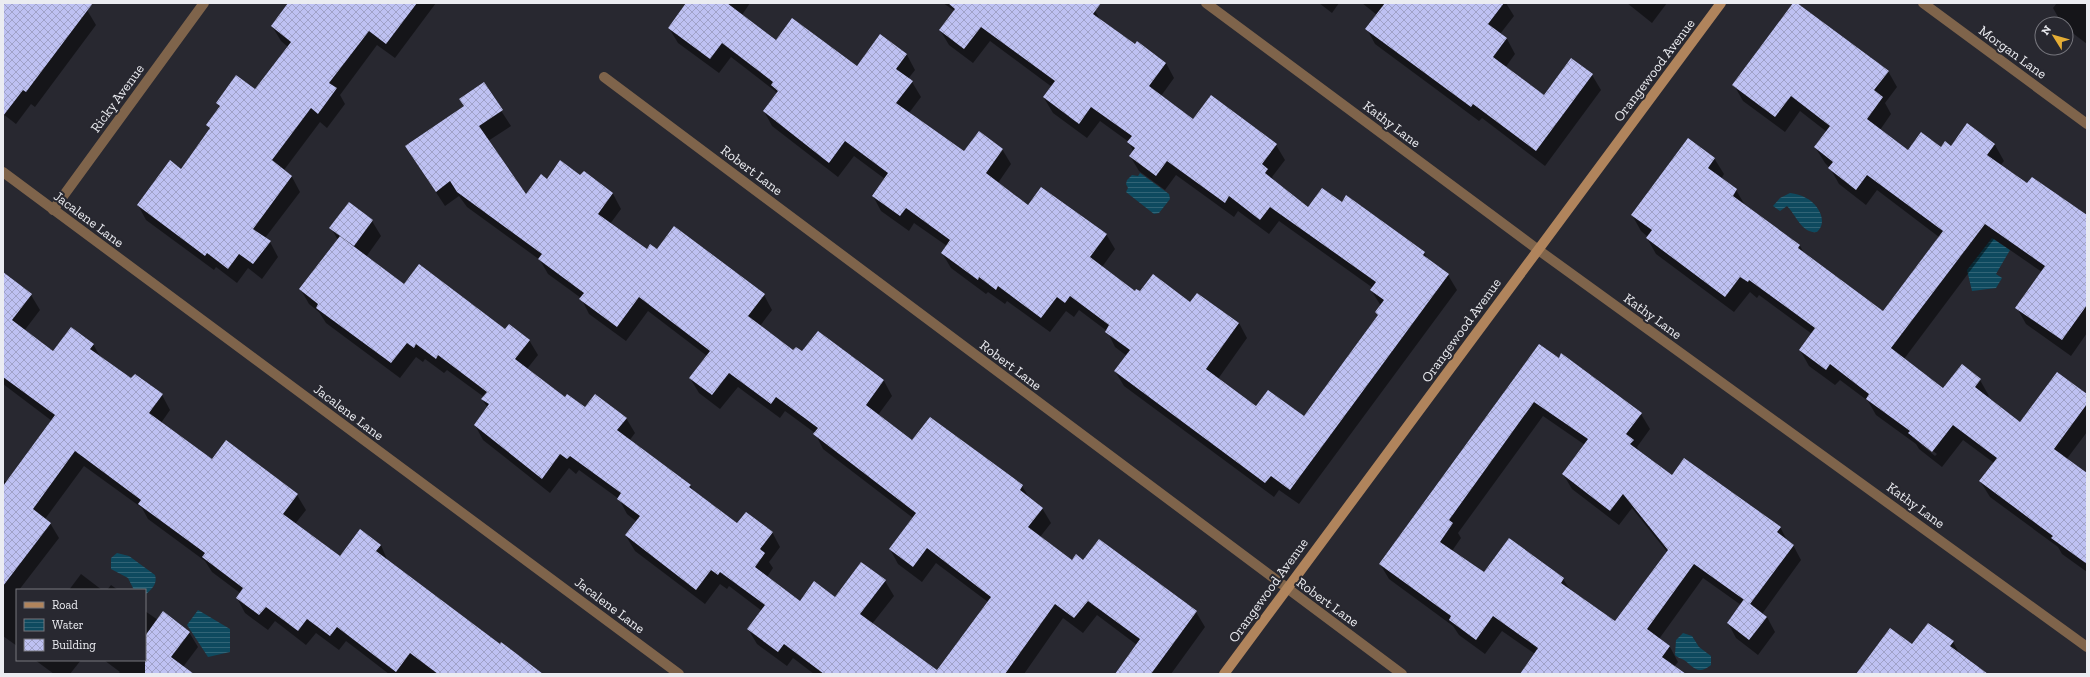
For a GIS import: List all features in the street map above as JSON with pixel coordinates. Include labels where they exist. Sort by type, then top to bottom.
[{"type":"main road","name":"Orangewood Avenue","points":[[1224,674],[1721,3]]},
{"type":"street","name":"Ricky Avenue","points":[[53,210],[204,3]]},
{"type":"street","name":"Kathy Lane","points":[[1206,3],[1538,250],[2087,647]]},
{"type":"street","name":"Morgan Lane","points":[[1922,3],[2087,124]]},
{"type":"street","name":"Robert Lane","points":[[604,77],[1286,589],[1402,674]]},
{"type":"street","name":"Jacalene Lane","points":[[3,172],[679,674]]},
{"type":"water","points":[[1140,173],[1169,194],[1170,199],[1159,213],[1154,214],[1126,192],[1128,188],[1126,184],[1127,180],[1132,175],[1138,176]]},
{"type":"water","points":[[1790,193],[1810,200],[1817,208],[1822,218],[1822,223],[1817,232],[1812,232],[1803,227],[1787,206],[1780,211],[1773,206],[1780,198]]},
{"type":"water","points":[[1992,238],[2010,250],[1996,274],[2002,278],[1996,288],[1972,291],[1967,270]]},
{"type":"water","points":[[117,553],[129,556],[155,575],[156,581],[152,589],[146,594],[146,589],[134,589],[128,578],[111,569],[111,558]]},
{"type":"water","points":[[198,610],[230,629],[230,652],[208,657],[187,625]]},
{"type":"water","points":[[1683,633],[1692,636],[1699,647],[1711,656],[1711,665],[1702,670],[1698,670],[1675,655],[1676,640]]},
{"type":"building","points":[[3,3],[93,3],[26,92],[23,90],[3,116]]},
{"type":"building","points":[[288,3],[417,3],[386,44],[369,31],[329,83],[337,88],[318,114],[311,108],[272,160],[292,176],[253,229],[271,241],[253,264],[239,254],[228,269],[207,253],[205,256],[137,205],[170,160],[181,169],[210,128],[206,125],[220,106],[216,103],[236,75],[255,89],[291,42],[271,26]]},
{"type":"building","points":[[686,3],[727,3],[776,40],[792,18],[857,66],[880,34],[907,54],[896,69],[913,81],[896,103],[964,151],[979,131],[1003,149],[986,173],[1028,205],[1041,187],[1107,234],[1090,257],[1135,291],[1136,289],[1140,291],[1153,274],[1190,302],[1197,293],[1239,323],[1206,369],[1256,406],[1268,390],[1304,416],[1378,315],[1375,312],[1384,300],[1370,290],[1376,282],[1270,207],[1260,220],[1229,196],[1225,203],[1167,161],[1156,176],[1129,156],[1135,148],[1127,142],[1132,136],[1091,107],[1079,124],[1043,97],[1055,81],[981,27],[964,49],[939,30],[955,9],[948,3],[1101,3],[1093,14],[1135,44],[1137,41],[1166,63],[1149,86],[1193,119],[1211,95],[1277,144],[1262,164],[1268,169],[1265,173],[1308,207],[1322,188],[1342,202],[1346,195],[1425,252],[1423,255],[1449,274],[1290,490],[1271,476],[1265,483],[1114,371],[1130,350],[1105,332],[1109,325],[1070,296],[1065,303],[1057,297],[1041,318],[998,286],[996,290],[979,277],[978,280],[941,253],[950,240],[906,208],[900,216],[872,196],[888,173],[845,141],[829,163],[763,111],[778,91],[771,85],[773,82],[722,43],[710,59],[668,28]]},
{"type":"building","points":[[1385,3],[1504,3],[1488,24],[1507,38],[1493,57],[1544,95],[1571,58],[1593,74],[1536,151],[1473,104],[1471,107],[1365,29]]},
{"type":"building","points":[[1793,3],[1797,3],[1889,71],[1874,90],[1883,97],[1867,119],[1908,150],[1921,132],[1941,147],[1945,141],[1951,146],[1967,123],[1995,144],[1987,155],[2027,183],[2032,177],[2087,215],[2087,305],[2062,340],[2015,308],[2045,266],[1985,224],[1891,348],[1943,388],[1962,364],[1981,379],[1975,387],[2020,422],[2057,372],[2087,394],[2087,404],[2054,449],[2087,473],[2087,564],[2051,538],[2053,536],[1979,481],[1997,458],[1953,425],[1932,452],[1908,433],[1910,431],[1866,399],[1869,394],[1830,364],[1826,370],[1799,350],[1815,328],[1749,280],[1748,282],[1740,277],[1725,297],[1646,238],[1652,230],[1631,215],[1688,138],[1715,158],[1708,168],[1737,189],[1733,196],[1800,245],[1798,248],[1883,311],[1943,231],[1867,175],[1856,190],[1828,168],[1833,162],[1814,147],[1830,126],[1791,96],[1775,117],[1732,85]]},
{"type":"building","points":[[484,82],[503,110],[479,126],[526,194],[541,174],[547,179],[560,160],[580,175],[584,171],[613,193],[598,214],[647,249],[650,244],[657,249],[674,226],[765,294],[748,316],[793,350],[796,347],[802,351],[818,331],[884,380],[866,405],[912,440],[930,417],[1023,485],[1020,490],[1043,508],[1028,527],[1072,560],[1076,554],[1083,560],[1099,539],[1197,611],[1151,674],[1115,674],[1140,639],[1088,601],[1074,618],[1055,604],[1005,674],[824,674],[784,644],[778,652],[747,629],[765,605],[720,572],[718,575],[711,570],[696,590],[625,535],[640,516],[617,499],[621,493],[570,456],[567,459],[560,454],[542,479],[474,425],[489,404],[481,399],[487,392],[438,355],[436,359],[416,344],[414,348],[407,343],[391,363],[316,308],[318,304],[299,289],[340,236],[404,284],[419,264],[505,329],[509,324],[530,340],[515,359],[565,397],[567,394],[585,407],[595,394],[627,418],[617,430],[691,485],[689,487],[737,523],[746,512],[773,532],[760,549],[765,553],[755,567],[800,601],[814,581],[835,597],[861,562],[886,580],[860,614],[937,670],[991,597],[927,548],[913,567],[889,549],[916,513],[813,434],[818,428],[776,397],[771,404],[729,373],[712,395],[689,378],[710,351],[639,297],[617,327],[579,299],[584,293],[538,259],[542,254],[457,192],[450,181],[436,192],[405,146],[464,106],[459,99]]},
{"type":"building","points":[[349,202],[373,220],[354,246],[329,228]]},
{"type":"building","points":[[3,272],[32,294],[12,320],[53,351],[71,327],[94,344],[90,349],[131,378],[135,374],[163,394],[149,413],[212,459],[226,440],[298,494],[283,514],[340,556],[360,529],[381,545],[376,551],[500,644],[501,642],[543,674],[438,674],[410,653],[396,672],[337,627],[330,636],[307,619],[298,631],[266,607],[259,615],[236,598],[243,588],[202,557],[205,553],[138,504],[141,500],[75,451],[33,509],[51,523],[3,586],[3,486],[55,415],[3,377]]},
{"type":"building","points":[[1539,344],[1559,358],[1561,353],[1642,413],[1626,434],[1634,440],[1630,444],[1672,475],[1684,458],[1781,527],[1777,532],[1794,545],[1750,604],[1694,564],[1647,629],[1670,646],[1662,657],[1686,674],[1520,674],[1538,648],[1493,616],[1476,640],[1449,620],[1451,616],[1379,564]],"holes":[[[1534,402],[1588,439],[1562,474],[1610,511],[1623,494],[1668,550],[1615,621],[1561,583],[1564,578],[1509,538],[1484,572],[1440,542],[1453,523],[1449,520]]]},
{"type":"building","points":[[1744,599],[1767,617],[1749,640],[1727,623]]},
{"type":"building","points":[[163,611],[190,632],[171,657],[194,674],[145,674],[146,635]]},
{"type":"building","points":[[1928,623],[1954,641],[1950,646],[1988,674],[1856,674],[1890,628],[1912,644]]}]
